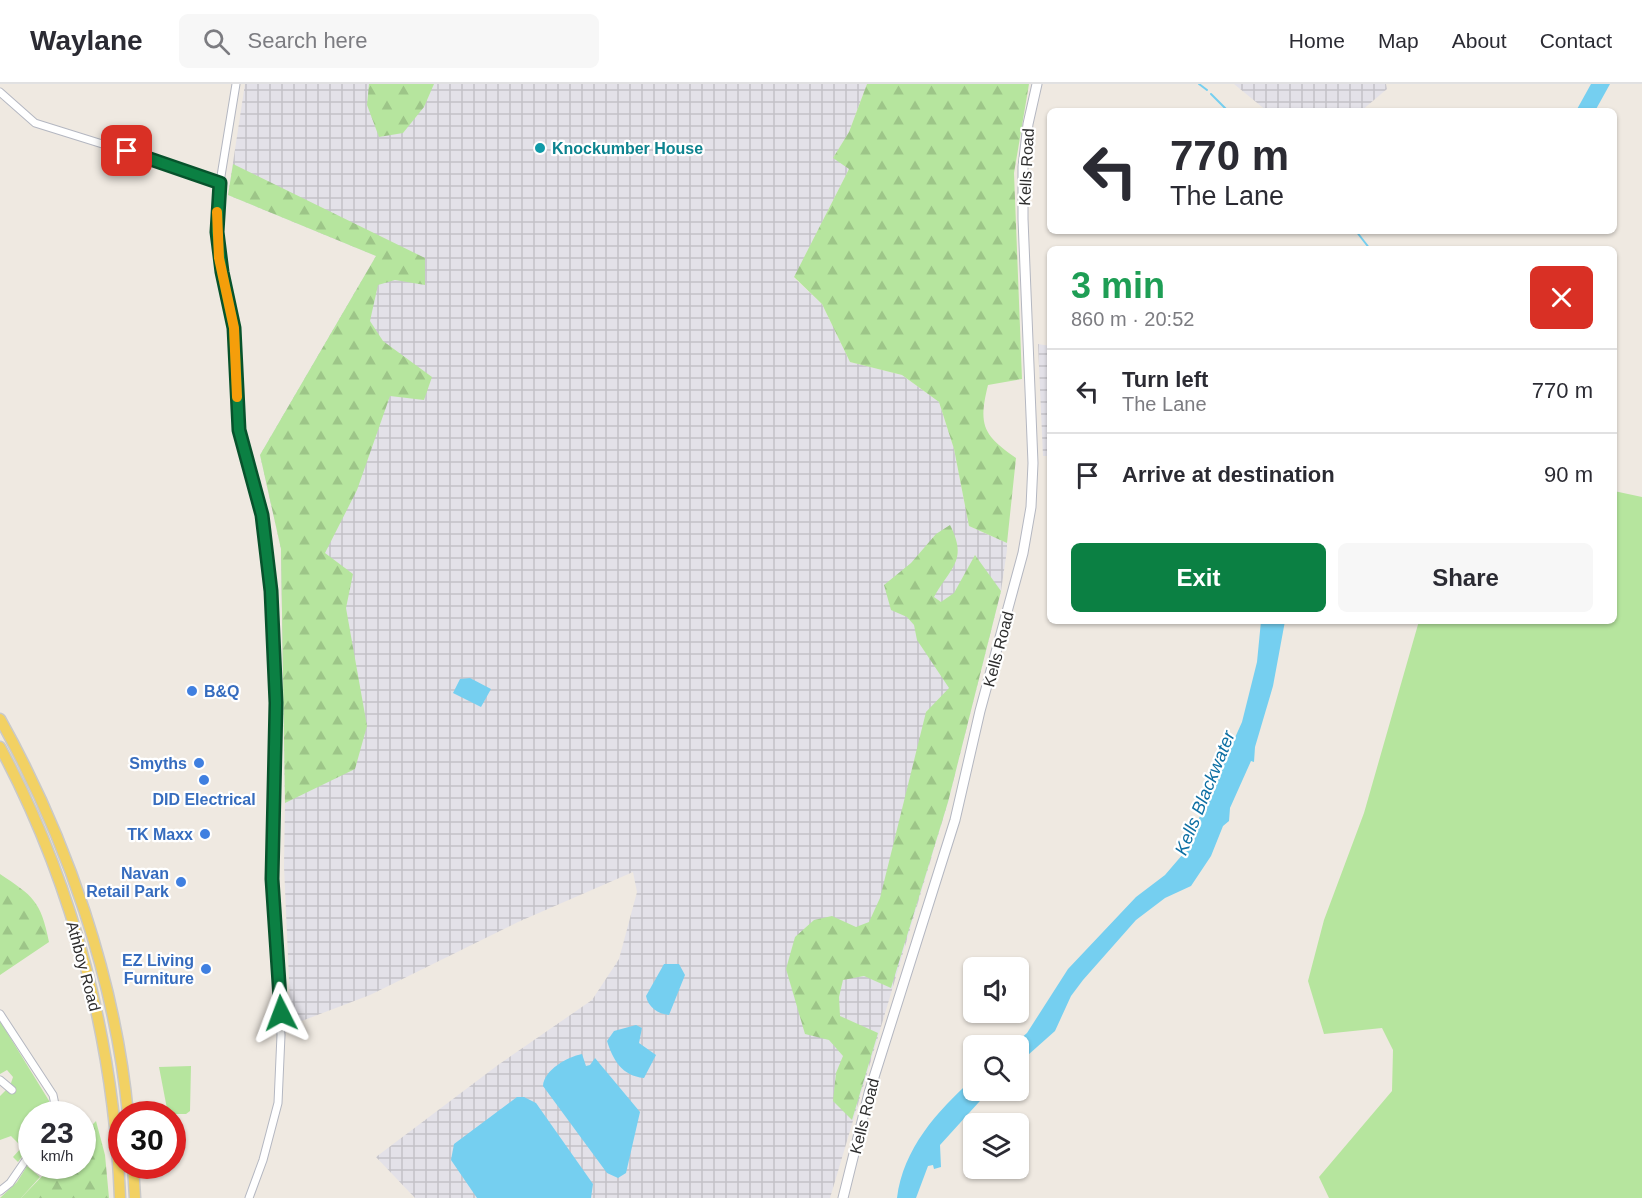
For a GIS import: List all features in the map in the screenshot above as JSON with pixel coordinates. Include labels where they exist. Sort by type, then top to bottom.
[{"type":"main road","name":"Kells Road","points":[[843,1198],[869,1093],[942,865],[1023,553],[1031,507],[1033,463],[1023,167],[1028,124],[1037,84]]},
{"type":"main road","name":"Athboy Road","points":[[0,719],[39,799],[87,923],[106,987],[126,1101]]},
{"type":"main road","name":"Athboy Road","points":[[0,747],[53,863],[81,950],[109,1077],[120,1198]]},
{"type":"main road","points":[[134,1179],[135,1198]]},
{"type":"street","points":[[236,84],[220,183],[217,238],[234,328],[239,430],[264,530],[271,591],[275,675],[272,879],[280,1003],[281,1069],[274,1117],[249,1198]]},
{"type":"street","points":[[0,92],[35,123],[220,183]]},
{"type":"street","points":[[0,1014],[53,1095],[54,1101]]},
{"type":"street","points":[[0,1080],[12,1090]]},
{"type":"street","points":[[0,1191],[10,1183],[18,1171]]},
{"type":"shaded area","points":[[245,84],[867,84],[849,132],[834,157],[849,169],[794,278],[822,304],[850,362],[902,375],[939,402],[954,449],[969,526],[1007,543],[1007,550],[1001,591],[948,802],[830,1198],[415,1198],[376,1157],[498,1065],[592,1000],[619,959],[637,892],[633,872],[518,922],[370,995],[291,1025],[284,866],[281,549],[260,455],[376,256],[228,195]]},
{"type":"shaded area","points":[[1234,84],[1386,84],[1387,89],[1365,108],[1263,108]]},
{"type":"shaded area","points":[[1038,344],[1047,346],[1047,456],[1043,456]]},
{"type":"green space","points":[[369,84],[434,84],[424,107],[403,133],[379,137],[367,105]]},
{"type":"green space","points":[[867,84],[1029,84],[1014,173],[1022,379],[988,385],[984,410],[984,420],[990,435],[996,443],[1016,458],[1007,543],[969,526],[954,449],[939,402],[902,375],[850,362],[822,304],[794,277],[849,169],[833,158],[849,132]]},
{"type":"green space","points":[[233,164],[425,258],[425,285],[395,280],[378,285],[370,321],[383,341],[432,377],[424,400],[390,396],[357,490],[325,553],[353,574],[346,608],[367,726],[355,769],[285,803],[281,549],[260,455],[376,256],[228,195]]},
{"type":"green space","points":[[1617,492],[1642,497],[1642,1198],[1329,1198],[1319,1177],[1392,1091],[1393,1050],[1382,1028],[1324,1034],[1308,981],[1324,920],[1364,813],[1418,624],[1617,624]]},
{"type":"green space","points":[[950,525],[955,537],[957,555],[955,563],[934,597],[941,602],[954,593],[975,555],[1001,591],[948,802],[891,988],[864,976],[843,980],[839,997],[840,1016],[878,1033],[852,1120],[833,1101],[836,1073],[843,1056],[829,1040],[805,1034],[786,969],[795,937],[814,920],[832,916],[856,927],[869,922],[880,898],[926,712],[949,688],[917,640],[914,625],[907,617],[891,610],[884,585],[911,563],[936,534]]},
{"type":"green space","points":[[0,874],[34,901],[43,917],[49,942],[0,975]]},
{"type":"green space","points":[[0,1021],[49,1101],[18,1101],[18,1143],[11,1136],[0,1140],[0,1096],[10,1086],[13,1077],[7,1070],[0,1074]]},
{"type":"green space","points":[[191,1066],[190,1111],[186,1114],[186,1101],[166,1101],[159,1067]]},
{"type":"green space","points":[[96,1121],[105,1155],[109,1198],[21,1198],[39,1179],[96,1179]]},
{"type":"green space","points":[[18,1151],[18,1162],[13,1157]]},
{"type":"green space","points":[[19,1179],[38,1179],[21,1198],[0,1198]]},
{"type":"water","points":[[1591,84],[1610,84],[1597,108],[1578,108]]},
{"type":"water","points":[[1261,624],[1284,624],[1273,686],[1255,747],[1254,762],[1251,761],[1230,808],[1229,821],[1223,826],[1211,856],[1191,886],[1165,898],[1136,920],[1071,996],[1055,1031],[1029,1054],[1029,1035],[1025,1035],[1068,969],[1136,897],[1165,875],[1183,854],[1242,722],[1257,662]]},
{"type":"water","points":[[470,678],[491,689],[481,707],[453,693],[460,679]]},
{"type":"water","points":[[664,964],[679,964],[685,975],[669,1015],[654,1009],[646,996]]},
{"type":"water","points":[[636,1025],[642,1028],[639,1043],[656,1055],[644,1078],[636,1077],[619,1066],[607,1041],[614,1031]]},
{"type":"water","points":[[582,1054],[586,1066],[590,1065],[595,1058],[640,1112],[626,1173],[618,1178],[607,1173],[543,1086],[547,1075],[557,1065]]},
{"type":"water","points":[[963,1089],[963,1101],[980,1101],[969,1113],[963,1113],[963,1120],[940,1145],[941,1167],[934,1169],[933,1165],[928,1166],[916,1198],[897,1198],[906,1163],[914,1147],[947,1104]]},
{"type":"water","points":[[517,1097],[524,1097],[536,1103],[593,1184],[591,1198],[477,1198],[451,1160],[454,1144]]},
{"type":"waterway","points":[[1199,84],[1207,90]]},
{"type":"waterway","points":[[1211,94],[1225,108]]},
{"type":"waterway","points":[[1358,234],[1368,246]]},
{"type":"slow traffic","points":[[217,212],[219,258],[234,328],[237,397]]},
{"type":"place","name":"Knockumber House","points":[[540,148]]},
{"type":"place","name":"B&Q","points":[[192,691]]},
{"type":"place","name":"Smyths","points":[[199,763]]},
{"type":"place","name":"DID Electrical","points":[[204,780]]},
{"type":"place","name":"TK Maxx","points":[[205,834]]},
{"type":"place","name":"Navan Retail Park","points":[[181,882]]},
{"type":"place","name":"EZ Living Furniture","points":[[206,969]]},
{"type":"route","points":[[127,151],[220,183],[217,209],[218,245],[234,328],[239,430],[262,515],[271,591],[276,703],[272,879],[281,1013]]},
{"type":"water label","name":"Kells Blackwater","points":[[1205,793]]}]
